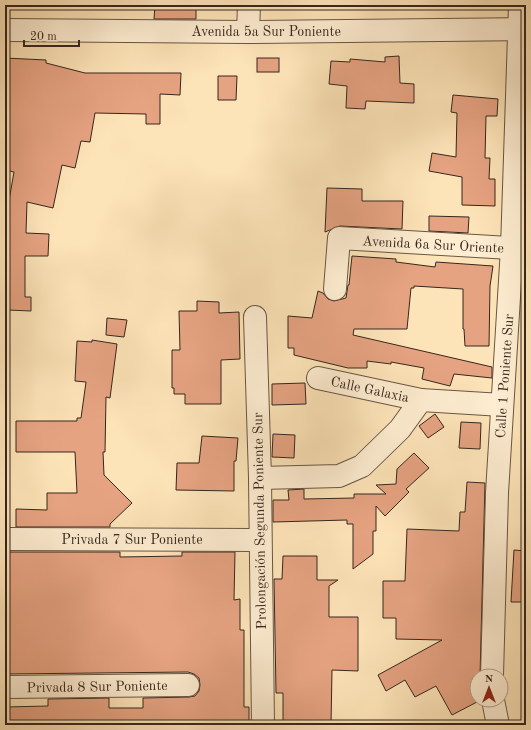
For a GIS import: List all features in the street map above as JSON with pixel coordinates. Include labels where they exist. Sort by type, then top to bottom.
[{"type":"street","points":[[248,32],[249,5]]},
{"type":"street","name":"Calle 1 Poniente Sur","points":[[492,668],[496,493],[502,405],[519,248],[523,29],[520,5]]},
{"type":"street","name":"Avenida 5a Sur Poniente","points":[[5,30],[248,32],[523,29]]},
{"type":"street","name":"Avenida 6a Sur Oriente","points":[[335,289],[339,238],[519,248]]},
{"type":"street","name":"Prolongación Segunda Poniente Sur","points":[[255,317],[260,478],[259,540],[263,725]]},
{"type":"street","name":"Calle Galaxia","points":[[318,378],[421,400],[502,405]]},
{"type":"street","name":"Calle Galaxia","points":[[260,478],[339,476],[362,466],[400,429],[421,400]]},
{"type":"street","name":"Privada 7 Sur Poniente","points":[[5,539],[259,540]]},
{"type":"street","name":"Privada 8 Sur Poniente","points":[[5,687],[188,685]]},
{"type":"street","points":[[495,708],[498,725]]},
{"type":"building","points":[[155,5],[196,5],[196,19],[154,19]]},
{"type":"building","points":[[399,56],[400,83],[414,84],[414,103],[366,101],[365,109],[346,108],[347,86],[329,84],[331,61],[350,62],[350,59],[385,62],[385,57]]},
{"type":"building","points":[[5,58],[46,60],[46,63],[85,73],[181,73],[180,95],[160,94],[160,124],[146,124],[146,114],[95,113],[90,142],[81,141],[75,168],[62,165],[53,208],[27,202],[26,233],[49,234],[48,256],[25,256],[25,297],[31,297],[31,311],[8,310],[9,285],[5,285],[5,206],[8,206],[14,172],[5,170],[5,133],[9,118],[5,118]]},
{"type":"building","points":[[257,58],[279,58],[279,72],[257,72]]},
{"type":"building","points":[[218,76],[237,76],[236,100],[218,100]]},
{"type":"building","points":[[453,95],[498,99],[497,116],[486,116],[485,158],[490,158],[489,179],[495,179],[495,206],[462,205],[462,177],[429,171],[432,153],[456,157],[457,113],[451,112]]},
{"type":"building","points":[[327,188],[362,189],[362,201],[403,201],[402,229],[340,226],[325,232]]},
{"type":"building","points":[[429,216],[469,217],[468,233],[429,231]]},
{"type":"building","points":[[352,256],[396,259],[396,262],[435,267],[436,262],[493,266],[490,286],[489,346],[465,346],[463,329],[463,289],[414,286],[414,288],[411,288],[407,329],[354,329],[353,335],[492,367],[492,378],[454,374],[450,386],[422,379],[424,368],[391,362],[391,364],[367,361],[367,368],[348,368],[294,355],[294,348],[288,348],[288,316],[312,318],[318,291],[323,293],[328,299],[334,301],[346,298]]},
{"type":"building","points":[[197,301],[219,302],[219,313],[239,312],[240,359],[221,360],[221,404],[185,404],[185,394],[174,394],[174,388],[172,388],[172,350],[180,350],[179,311],[197,311]]},
{"type":"building","points":[[107,318],[127,320],[124,337],[106,335]]},
{"type":"building","points":[[92,340],[117,344],[110,398],[106,397],[105,452],[103,452],[104,475],[132,503],[110,524],[110,527],[16,527],[16,509],[47,510],[47,493],[77,493],[75,452],[16,452],[16,421],[77,421],[77,418],[81,418],[86,382],[75,381],[77,341],[92,342]]},
{"type":"building","points":[[305,383],[306,404],[272,405],[272,384]]},
{"type":"building","points":[[435,414],[444,427],[428,438],[419,426]]},
{"type":"building","points":[[461,422],[481,423],[480,449],[459,448]]},
{"type":"building","points":[[273,434],[295,435],[294,458],[272,457]]},
{"type":"building","points":[[202,436],[238,438],[236,461],[234,461],[234,491],[176,490],[177,463],[199,463]]},
{"type":"building","points":[[414,453],[429,468],[406,489],[409,492],[385,516],[376,506],[376,531],[373,531],[373,554],[353,569],[353,524],[347,524],[347,520],[273,522],[273,500],[289,500],[288,490],[304,489],[304,499],[354,498],[354,494],[386,494],[376,485],[396,484],[397,469]]},
{"type":"building","points":[[467,482],[485,483],[480,668],[469,668],[469,706],[452,715],[436,686],[415,697],[405,680],[386,691],[378,675],[442,640],[396,639],[396,618],[383,618],[383,581],[405,581],[407,529],[459,531],[460,512],[465,512]]},
{"type":"building","points":[[514,550],[526,551],[526,602],[511,602]]},
{"type":"building","points":[[5,552],[120,552],[120,557],[182,556],[182,552],[235,552],[234,600],[240,599],[240,630],[244,630],[244,707],[249,707],[249,724],[5,725],[5,707],[48,706],[48,699],[109,698],[109,708],[143,708],[143,698],[195,696],[199,691],[200,685],[199,678],[188,672],[5,674]]},
{"type":"building","points":[[283,556],[317,556],[317,580],[338,580],[329,586],[329,617],[358,617],[358,671],[332,670],[331,724],[283,723],[283,693],[276,693],[274,579],[282,579]]}]
